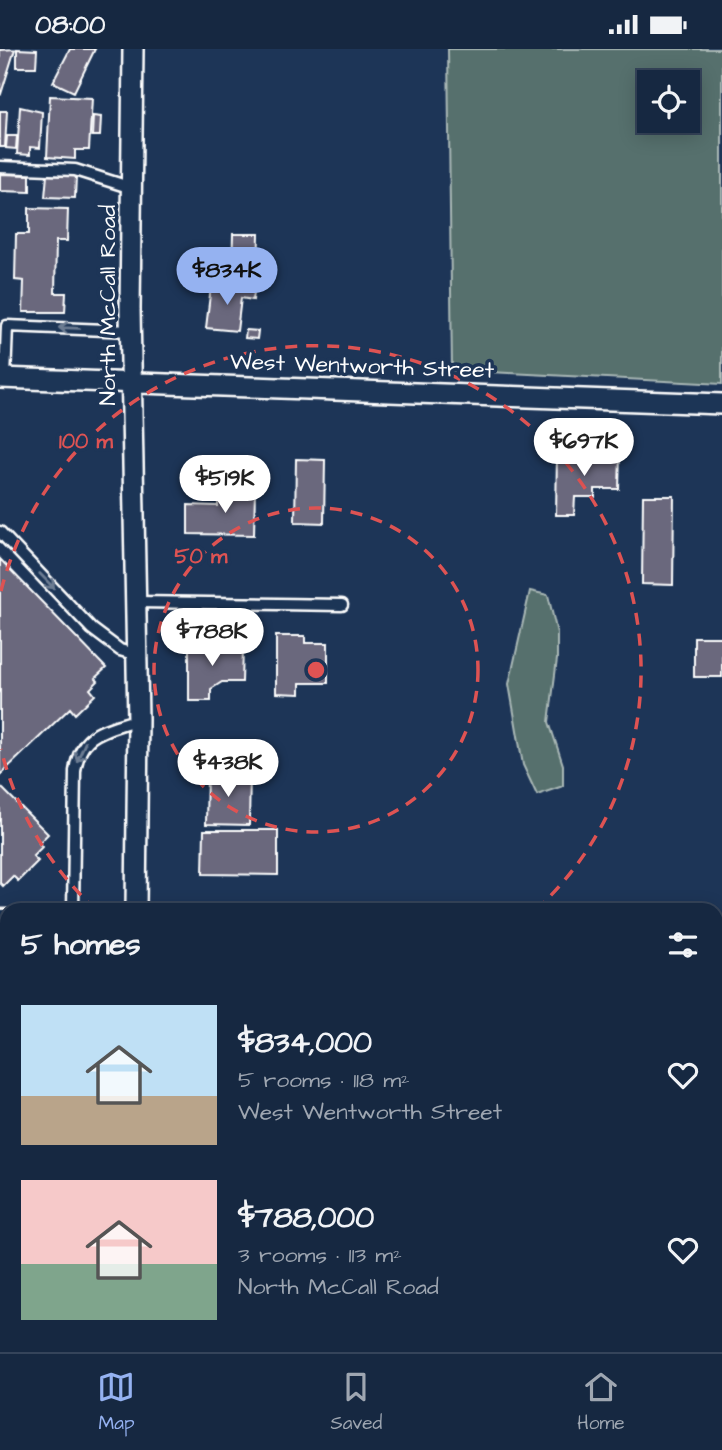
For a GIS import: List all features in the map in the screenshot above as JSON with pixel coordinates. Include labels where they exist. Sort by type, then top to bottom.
[{"type":"street","name":"North McCall Road","points":[[133,49],[131,331],[138,719],[136,903]]},
{"type":"street","name":"West Wentworth Street","points":[[3,378],[722,404]]},
{"type":"lane","points":[[0,167],[75,170],[132,188]]},
{"type":"lane","points":[[3,378],[7,326],[131,331]]},
{"type":"lane","points":[[0,532],[92,629],[120,650],[137,655]]},
{"type":"lane","points":[[136,602],[342,605]]},
{"type":"lane","points":[[73,903],[75,771],[78,755],[86,741],[99,733],[138,719]]},
{"type":"green space","points":[[448,49],[722,49],[722,384],[452,370]]},
{"type":"green space","points":[[530,591],[548,595],[557,633],[557,659],[549,722],[563,765],[563,786],[537,795],[523,765],[509,684]]},
{"type":"building","points":[[15,49],[1,94],[0,50]]},
{"type":"building","points":[[17,49],[37,50],[36,67],[17,67]]},
{"type":"building","points":[[70,49],[95,49],[74,92],[53,82]]},
{"type":"building","points":[[50,96],[92,98],[89,150],[75,150],[75,159],[47,157]]},
{"type":"building","points":[[20,107],[42,112],[40,148],[30,147],[30,155],[17,154]]},
{"type":"building","points":[[0,111],[7,111],[5,147],[0,147]]},
{"type":"building","points":[[93,116],[101,117],[100,136],[92,136]]},
{"type":"building","points":[[7,136],[17,136],[16,149],[6,148]]},
{"type":"building","points":[[0,174],[30,175],[30,192],[0,191]]},
{"type":"building","points":[[47,175],[76,176],[75,198],[45,197]]},
{"type":"building","points":[[29,208],[68,209],[67,241],[56,241],[55,293],[66,293],[65,312],[23,312],[24,281],[15,280],[16,234],[29,234]]},
{"type":"building","points":[[233,234],[259,234],[258,272],[232,272]]},
{"type":"building","points":[[243,283],[255,284],[253,300],[241,298],[237,331],[206,328],[211,286],[242,290]]},
{"type":"building","points":[[246,330],[258,331],[257,339],[245,338]]},
{"type":"building","points":[[557,453],[620,454],[619,489],[595,489],[595,497],[575,497],[574,515],[556,515]]},
{"type":"building","points":[[296,459],[325,460],[324,523],[295,522]]},
{"type":"building","points":[[218,489],[255,489],[254,535],[188,534],[188,505],[218,506]]},
{"type":"building","points":[[643,496],[674,496],[673,585],[642,584]]},
{"type":"building","points":[[0,559],[106,668],[95,678],[98,681],[90,689],[95,695],[75,714],[70,708],[0,775]]},
{"type":"building","points":[[276,636],[305,636],[305,643],[328,643],[328,683],[300,683],[300,694],[276,693]]},
{"type":"building","points":[[694,637],[722,637],[722,677],[694,677]]},
{"type":"building","points":[[189,641],[219,641],[219,648],[243,648],[242,682],[222,682],[211,689],[211,701],[189,701]]},
{"type":"building","points":[[207,773],[250,774],[249,825],[206,824]]},
{"type":"building","points":[[0,786],[48,834],[39,843],[42,847],[33,856],[38,861],[18,881],[13,876],[3,886],[0,883]]},
{"type":"building","points":[[204,830],[278,830],[278,875],[203,874]]}]
